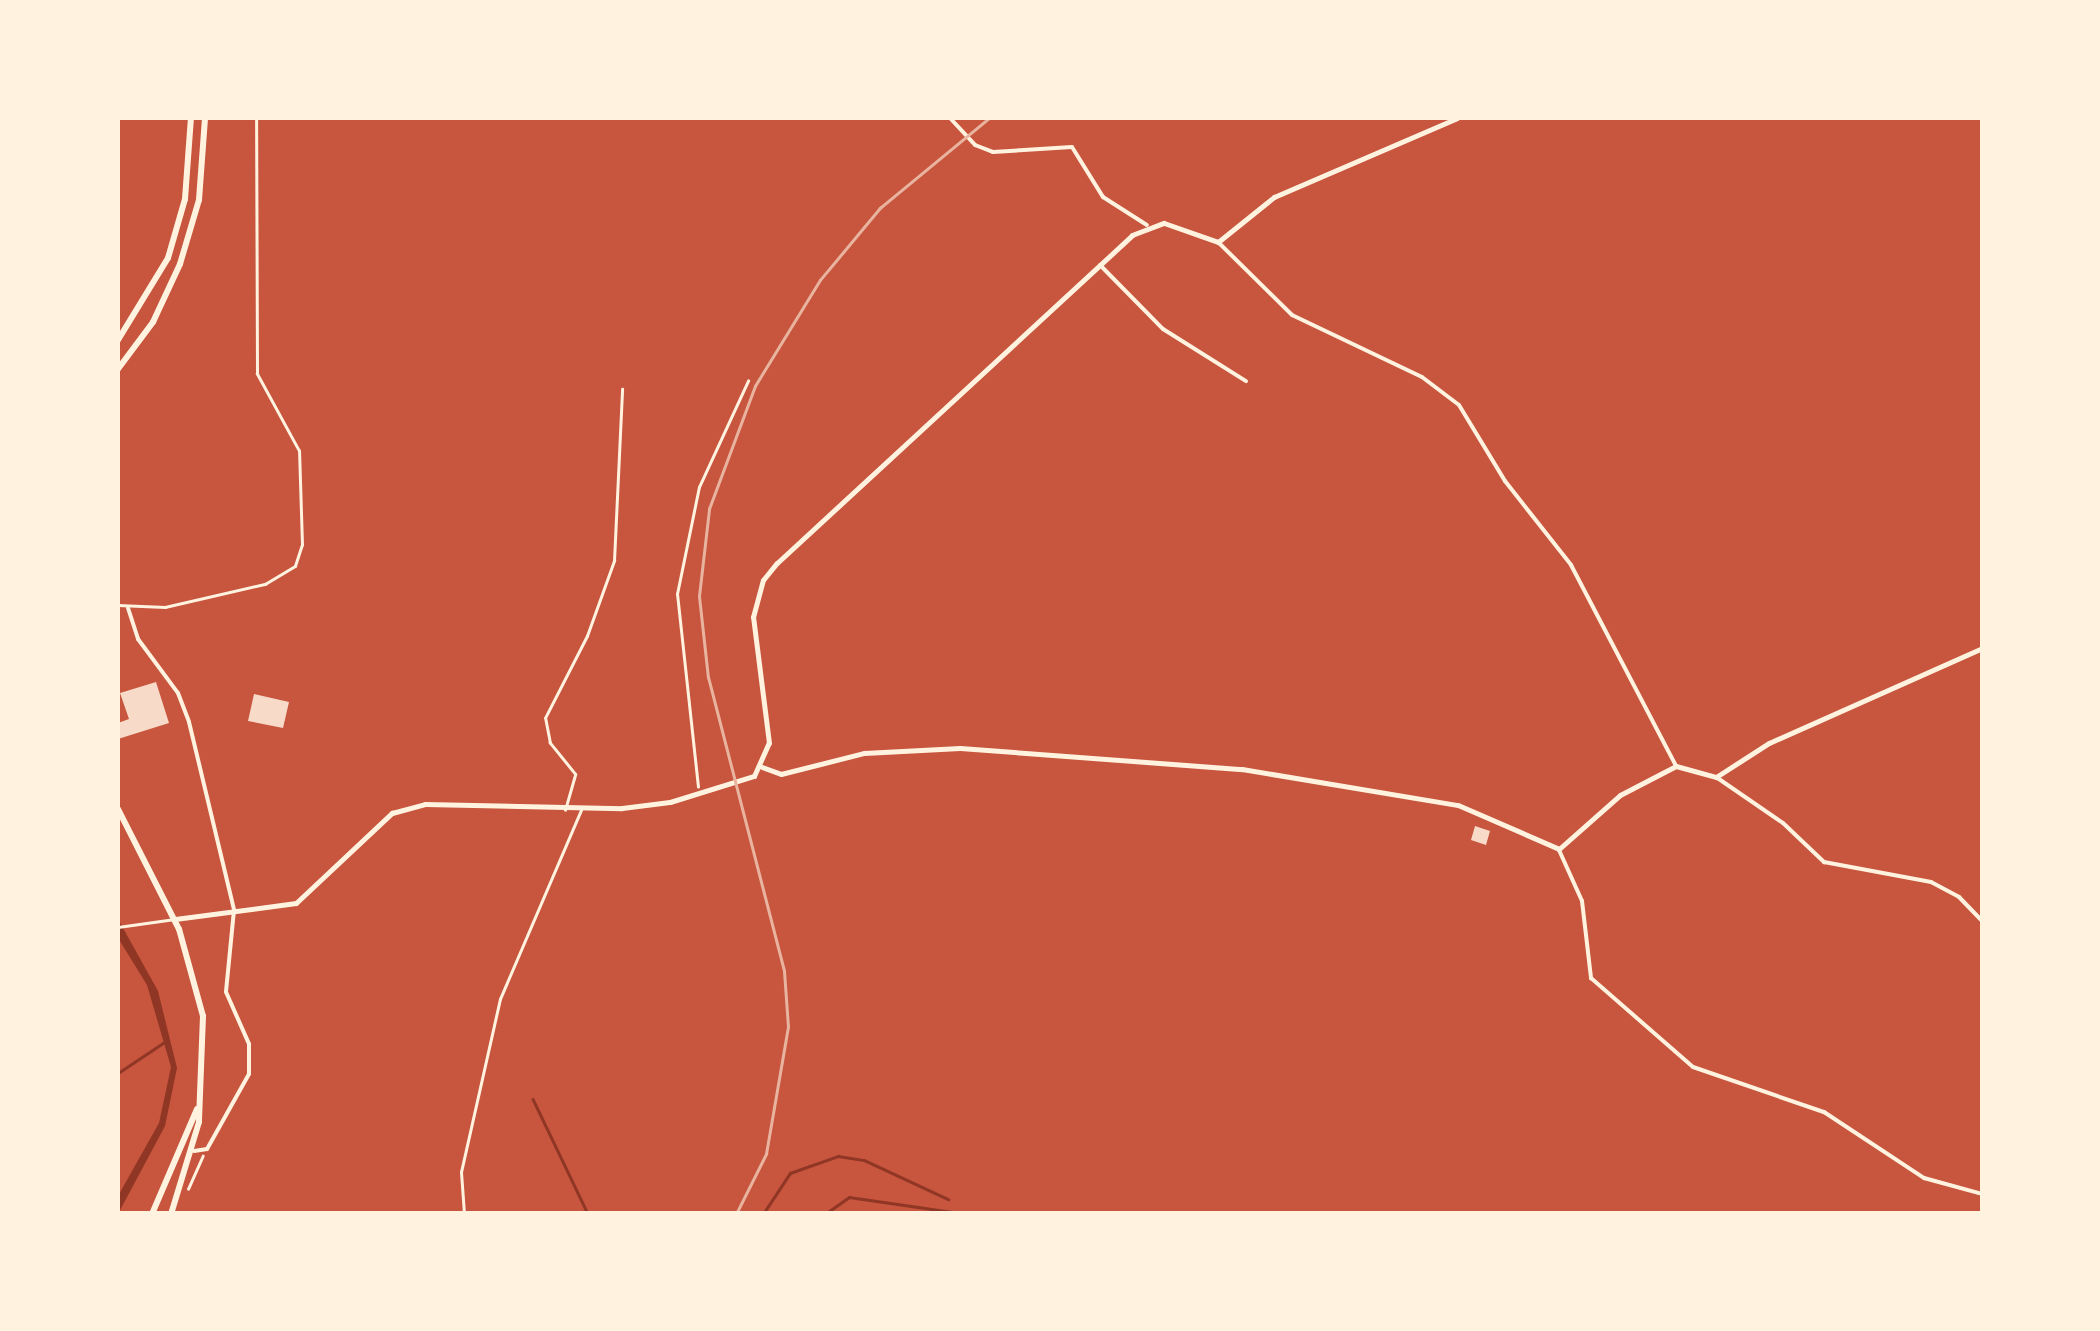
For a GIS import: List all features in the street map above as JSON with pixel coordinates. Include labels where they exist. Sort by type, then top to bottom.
[{"type":"main road","points":[[118,340],[168,258],[185,199],[191,118]]},
{"type":"main road","points":[[118,369],[152,322],[180,264],[198,200],[205,118]]},
{"type":"main road","points":[[118,809],[175,919],[203,1016],[201,1093],[194,1151],[171,1214]]},
{"type":"main road","points":[[152,1214],[183,1152],[201,1093]]},
{"type":"street","points":[[950,118],[975,145],[993,152],[1072,147],[1103,197],[1147,225],[1171,224],[1218,242],[1292,314],[1422,377],[1459,405],[1504,481],[1570,565],[1676,766]]},
{"type":"street","points":[[1218,242],[1274,197],[1457,118]]},
{"type":"street","points":[[175,919],[296,902],[392,813],[425,804],[581,810],[698,793],[746,781],[761,767],[769,742],[753,618],[763,580],[1147,225]]},
{"type":"street","points":[[1100,265],[1163,329],[1246,381]]},
{"type":"street","points":[[128,608],[138,639],[178,693],[189,722],[234,910],[226,992],[250,1044],[249,1074],[207,1148],[194,1151]]},
{"type":"street","points":[[1716,777],[1768,743],[1982,648]]},
{"type":"street","points":[[761,767],[781,774],[864,753],[960,748],[1242,769],[1458,806],[1559,849],[1582,901],[1590,978],[1693,1067],[1824,1112],[1924,1178],[1982,1194]]},
{"type":"street","points":[[1559,849],[1620,795],[1676,766],[1716,777],[1783,823],[1824,862],[1931,882],[1959,897],[1982,921]]},
{"type":"lane","points":[[118,606],[165,607],[264,584],[295,566],[302,545],[300,451],[257,374],[256,118]]},
{"type":"lane","points":[[565,810],[575,774],[550,743],[546,718],[587,636],[614,561],[622,389]]},
{"type":"lane","points":[[464,1214],[461,1172],[500,999],[581,810]]},
{"type":"lane","points":[[118,927],[130,922],[175,919]]},
{"type":"path","points":[[698,793],[678,594],[699,487],[748,381]]},
{"type":"path","points":[[183,1200],[207,1148]]},
{"type":"shaded area","points":[[118,919],[158,991],[177,1068],[165,1126],[118,1214],[118,1196],[159,1123],[171,1067],[147,985],[118,938]]},
{"type":"building","points":[[156,682],[169,723],[118,739],[118,723],[129,719],[120,693]]},
{"type":"building","points":[[254,694],[289,702],[283,728],[248,721]]},
{"type":"building","points":[[1475,826],[1490,831],[1486,845],[1471,840]]},
{"type":"waterway","points":[[118,1073],[166,1041]]},
{"type":"waterway","points":[[533,1099],[588,1214]]},
{"type":"waterway","points":[[763,1214],[790,1173],[838,1156],[864,1160],[948,1199]]},
{"type":"waterway","points":[[825,1214],[849,1197],[966,1214]]},
{"type":"railway","points":[[736,1214],[766,1154],[788,1027],[784,971],[708,678],[699,596],[709,509],[755,386],[820,280],[880,208],[989,118]]}]
